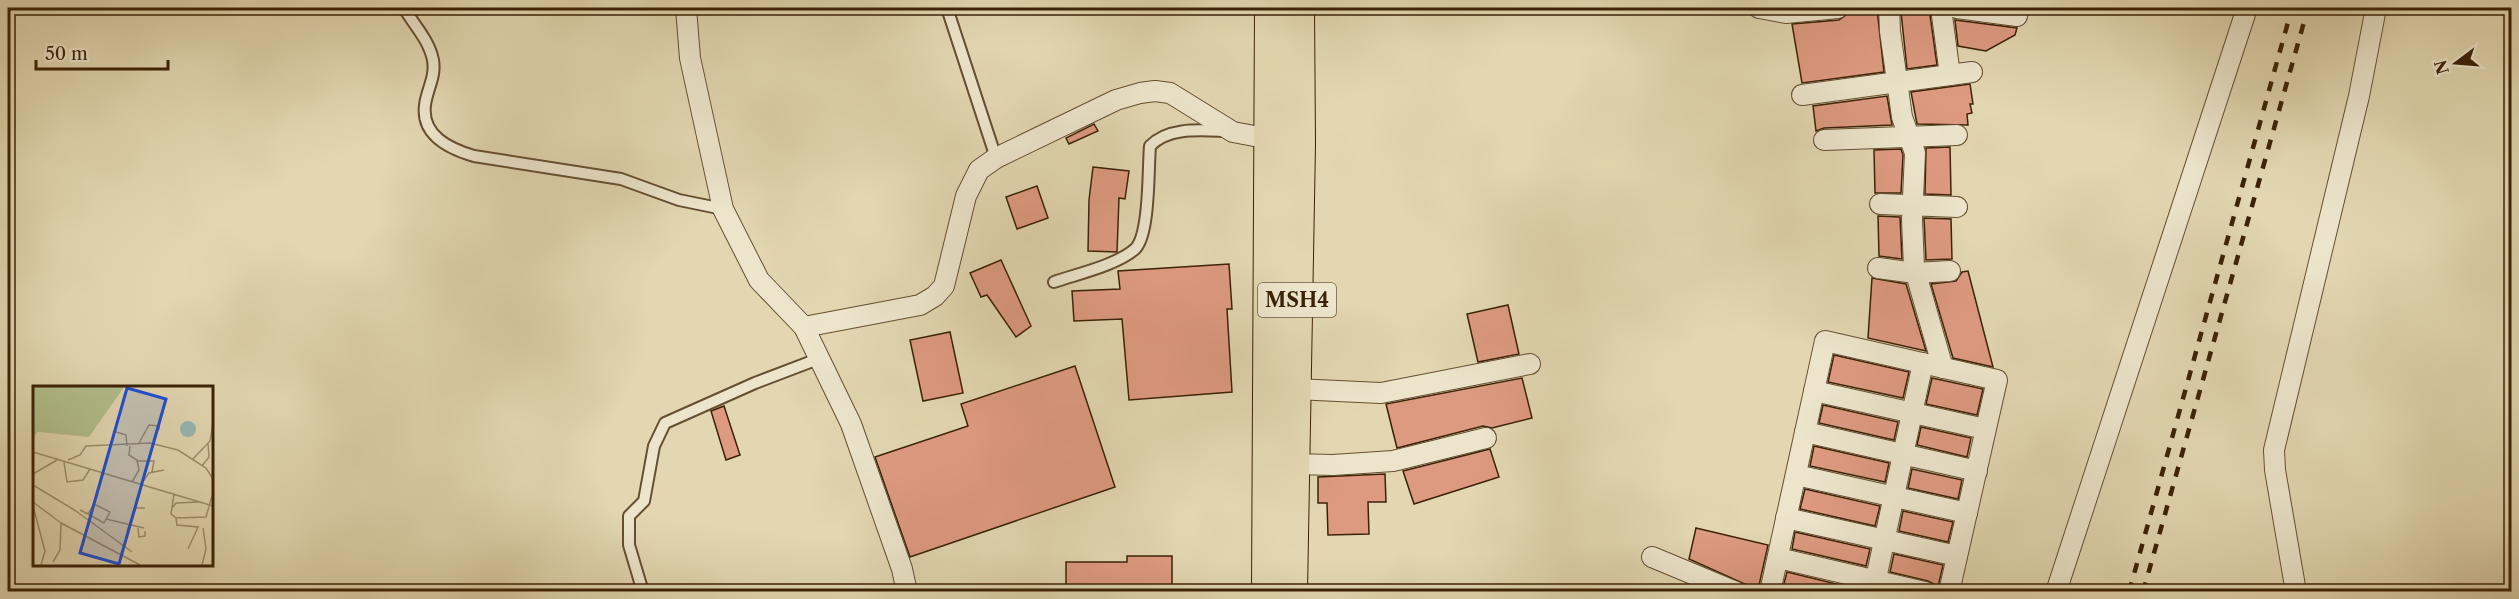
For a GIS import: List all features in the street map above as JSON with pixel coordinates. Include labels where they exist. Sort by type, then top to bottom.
[{"type":"main road","name":"MSH4","points":[[1268,591],[1285,142],[1286,8]]},
{"type":"main road","name":"MSH4","points":[[1285,142],[1295,389],[1292,591]]},
{"type":"street","points":[[686,8],[690,58],[723,209],[759,280],[804,327],[851,424],[902,569],[907,591]]},
{"type":"street","points":[[1759,8],[1786,13],[1838,8]]},
{"type":"street","points":[[1889,8],[1902,117],[1915,153],[1913,206],[1915,273],[1944,368]]},
{"type":"street","points":[[1941,8],[1950,75]]},
{"type":"street","points":[[1957,8],[1989,10],[2017,16]]},
{"type":"street","points":[[2056,591],[2247,8]]},
{"type":"street","points":[[2296,591],[2275,470],[2274,450],[2359,96],[2376,8]]},
{"type":"street","points":[[1802,95],[1972,72]]},
{"type":"street","points":[[804,327],[920,305],[935,296],[945,286],[966,196],[979,170],[996,158],[1116,100],[1140,93],[1170,93],[1233,132],[1285,142]]},
{"type":"street","points":[[1824,140],[1957,135]]},
{"type":"street","points":[[1880,204],[1957,207]]},
{"type":"street","points":[[1878,268],[1915,273],[1950,271]]},
{"type":"street","points":[[1770,591],[1825,341],[1996,380],[1949,591]]},
{"type":"street","points":[[1874,586],[1923,363]]},
{"type":"street","points":[[1295,389],[1380,393],[1530,364]]},
{"type":"street","points":[[1814,391],[1985,429]]},
{"type":"street","points":[[1805,432],[1977,471]]},
{"type":"street","points":[[1294,464],[1333,465],[1393,461],[1486,438]]},
{"type":"street","points":[[1796,475],[1967,513]]},
{"type":"street","points":[[1786,518],[1957,556]]},
{"type":"street","points":[[1652,557],[1695,584],[1736,591]]},
{"type":"street","points":[[1778,558],[1874,586],[1925,591]]},
{"type":"lane","points":[[404,8],[429,44],[433,62],[433,80],[425,105],[426,122],[437,139],[452,150],[474,156],[621,179],[679,200],[723,209]]},
{"type":"lane","points":[[947,8],[996,158]]},
{"type":"lane","points":[[1054,282],[1114,261],[1135,249],[1141,241],[1146,219],[1150,146],[1158,138],[1171,133],[1233,132]]},
{"type":"lane","points":[[643,591],[629,545],[629,516],[644,501],[654,446],[665,423],[745,387],[818,359]]},
{"type":"building","points":[[1929,8],[1937,65],[1907,69],[1901,12]]},
{"type":"building","points":[[1877,9],[1884,72],[1802,83],[1792,24],[1839,20],[1849,13]]},
{"type":"building","points":[[1955,20],[2017,28],[2015,35],[1986,51],[1958,46]]},
{"type":"building","points":[[1970,84],[1973,104],[1970,104],[1972,113],[1967,114],[1968,125],[1917,124],[1911,92]]},
{"type":"building","points":[[1887,96],[1892,125],[1824,128],[1816,131],[1813,106]]},
{"type":"building","points":[[1094,124],[1098,131],[1069,144],[1066,138]]},
{"type":"building","points":[[1950,147],[1951,195],[1925,194],[1926,148]]},
{"type":"building","points":[[1901,149],[1903,155],[1901,193],[1875,193],[1874,150]]},
{"type":"building","points":[[1093,167],[1129,171],[1125,199],[1119,198],[1117,252],[1088,251],[1089,200]]},
{"type":"building","points":[[1037,186],[1048,218],[1017,229],[1006,197]]},
{"type":"building","points":[[1878,216],[1900,217],[1902,259],[1879,256]]},
{"type":"building","points":[[1924,218],[1951,219],[1952,259],[1926,260]]},
{"type":"building","points":[[1001,260],[1031,326],[1016,337],[987,295],[981,297],[970,273]]},
{"type":"building","points":[[1229,264],[1232,309],[1227,309],[1232,392],[1129,400],[1122,319],[1074,321],[1072,291],[1120,289],[1118,271]]},
{"type":"building","points":[[1968,271],[1993,367],[1953,358],[1931,284],[1956,281],[1962,272]]},
{"type":"building","points":[[1872,278],[1906,284],[1926,351],[1868,338]]},
{"type":"building","points":[[1508,305],[1519,354],[1478,362],[1467,314]]},
{"type":"building","points":[[950,332],[963,393],[923,401],[910,340]]},
{"type":"building","points":[[1834,355],[1909,372],[1903,398],[1828,382]]},
{"type":"building","points":[[1075,366],[1115,487],[910,557],[875,457],[968,426],[961,404]]},
{"type":"building","points":[[1522,378],[1532,418],[1492,428],[1483,426],[1397,448],[1386,404]]},
{"type":"building","points":[[1932,378],[1983,389],[1977,415],[1926,404]]},
{"type":"building","points":[[1823,405],[1898,422],[1894,440],[1819,423]]},
{"type":"building","points":[[724,406],[740,455],[726,460],[711,411]]},
{"type":"building","points":[[1921,427],[1971,438],[1967,457],[1917,445]]},
{"type":"building","points":[[1814,446],[1889,463],[1885,482],[1810,466]]},
{"type":"building","points":[[1490,449],[1499,477],[1414,504],[1403,471]]},
{"type":"building","points":[[1912,469],[1962,480],[1958,499],[1908,488]]},
{"type":"building","points":[[1385,474],[1386,502],[1368,502],[1369,534],[1328,535],[1327,503],[1318,503],[1318,477]]},
{"type":"building","points":[[1805,489],[1880,506],[1875,526],[1800,509]]},
{"type":"building","points":[[1903,511],[1953,522],[1948,542],[1899,531]]},
{"type":"building","points":[[1696,528],[1768,545],[1758,590],[1689,559]]},
{"type":"building","points":[[1795,532],[1870,549],[1866,566],[1792,549]]},
{"type":"building","points":[[1894,554],[1943,565],[1937,591],[1934,584],[1928,581],[1890,572]]},
{"type":"building","points":[[1127,556],[1172,556],[1172,591],[1066,591],[1066,562],[1127,562]]},
{"type":"building","points":[[1787,572],[1861,590],[1861,591],[1782,591]]},
{"type":"railway","points":[[2129,592],[2292,8]]},
{"type":"railway","points":[[2143,592],[2308,8]]}]
